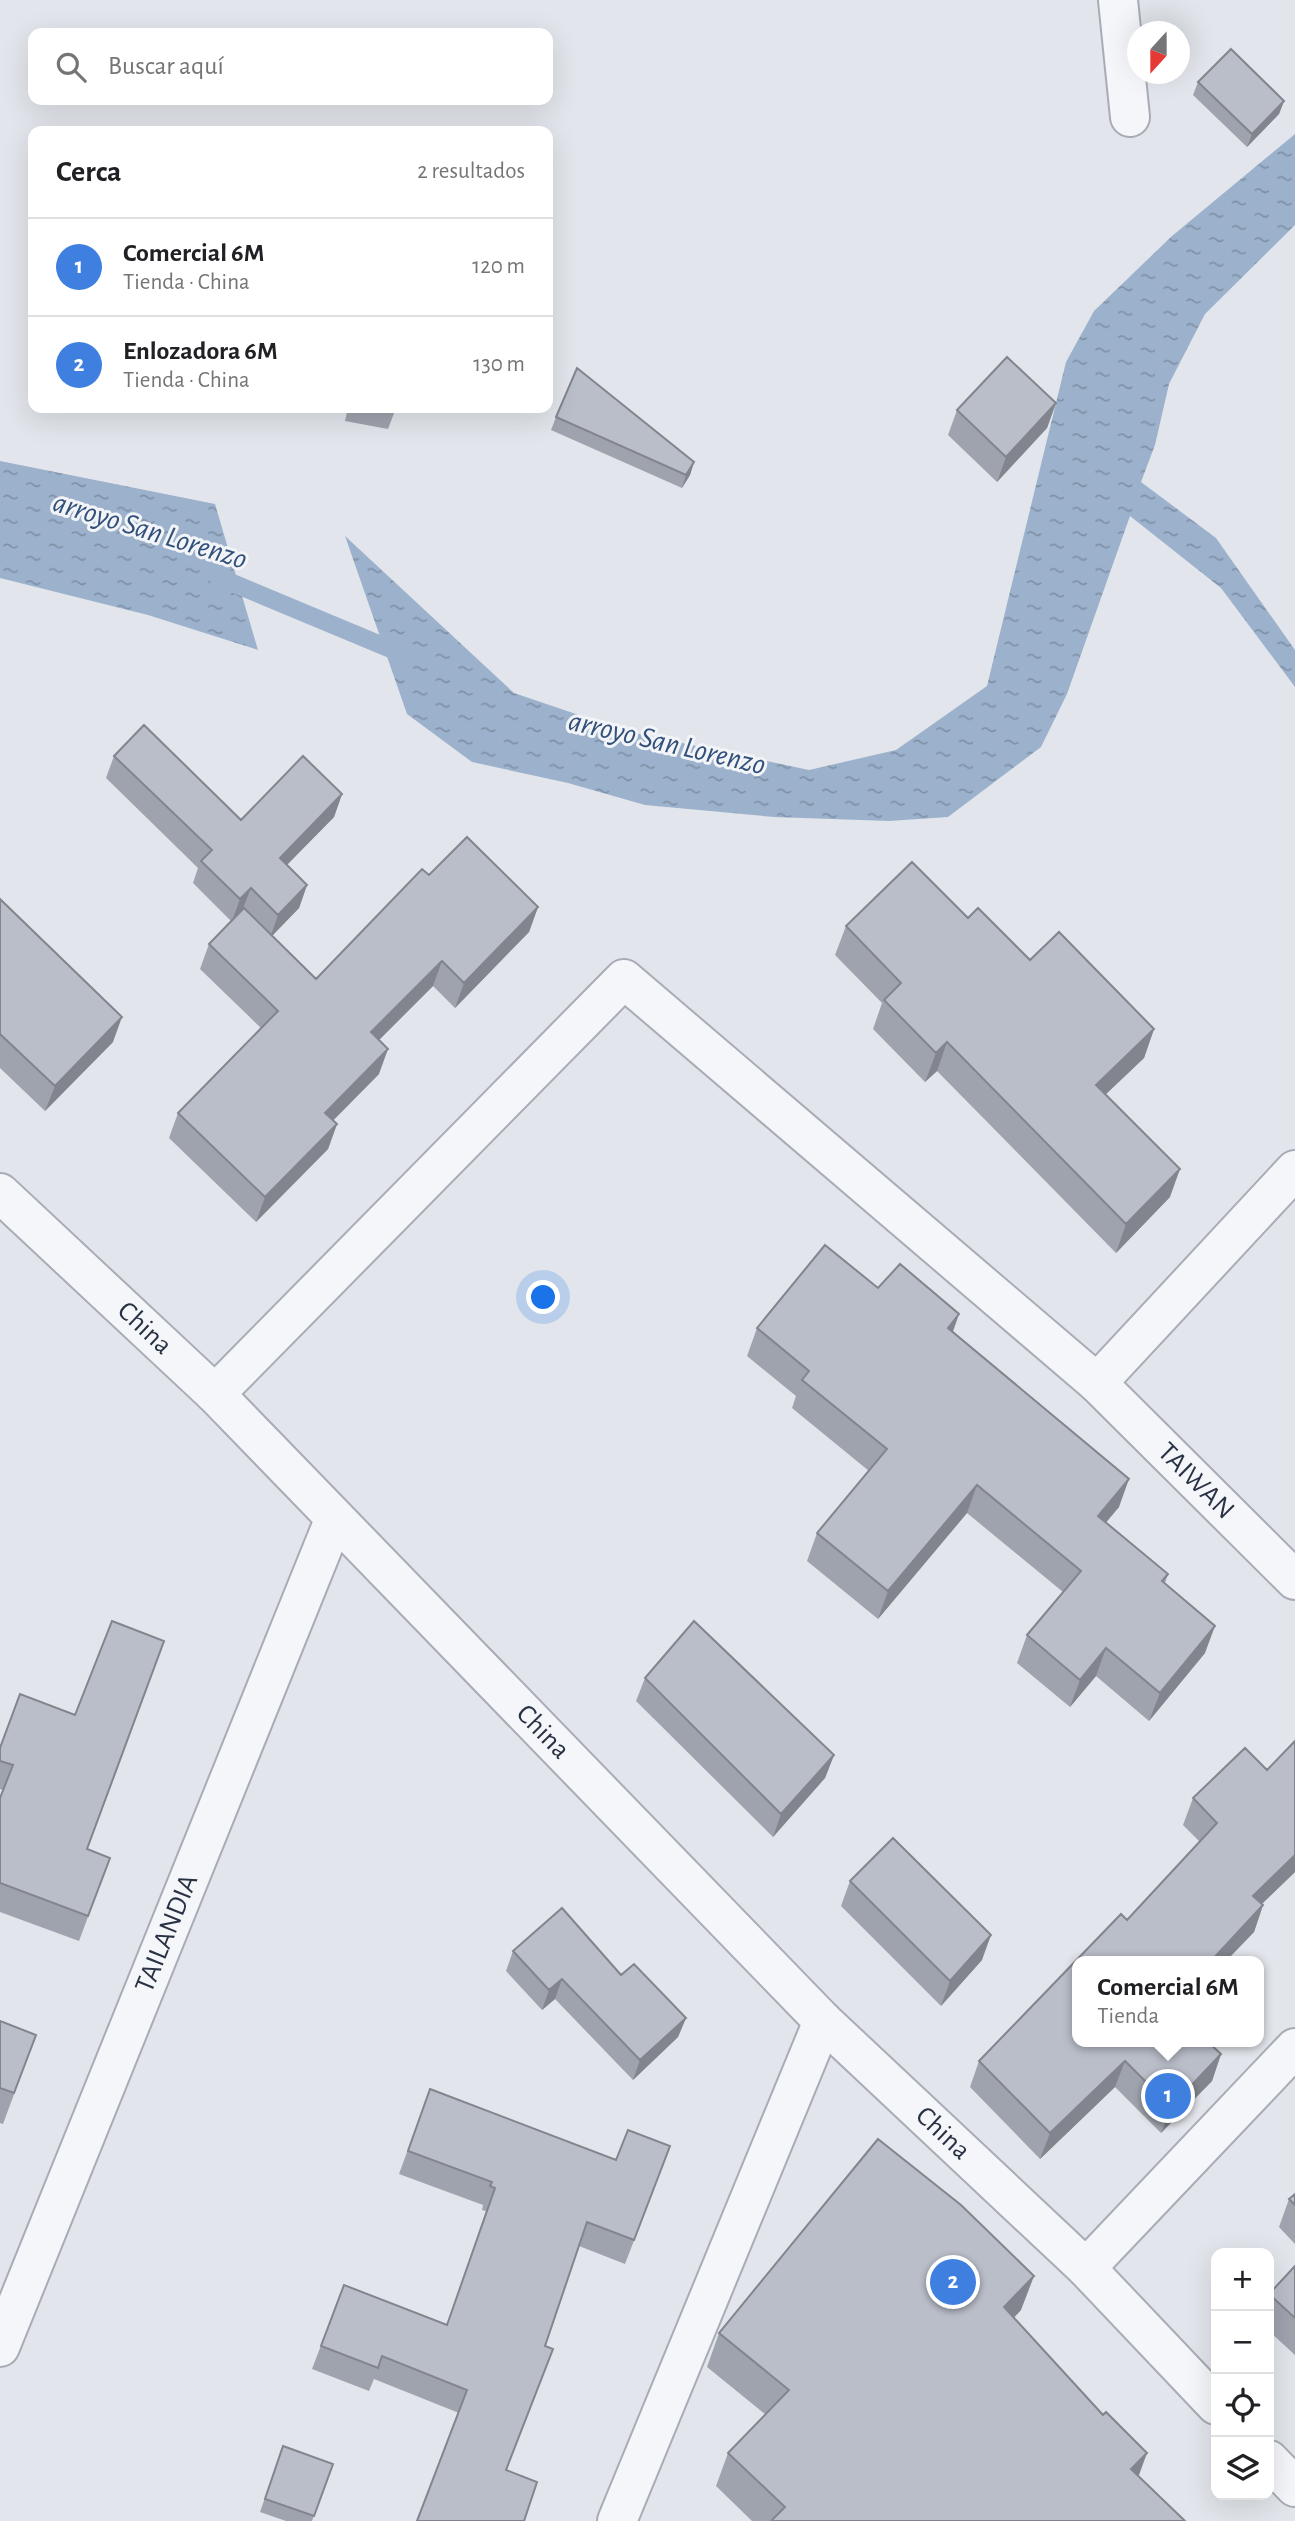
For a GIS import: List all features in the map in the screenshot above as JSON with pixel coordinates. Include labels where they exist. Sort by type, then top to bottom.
[{"type":"street","points":[[1118,0],[1129,117]]},
{"type":"street","name":"TAIWAN","points":[[215,1394],[624,979],[1097,1383],[1295,1580]]},
{"type":"street","points":[[1097,1383],[1295,1170]]},
{"type":"street","name":"China","points":[[0,1193],[215,1394],[334,1520],[823,2021],[1086,2268],[1211,2399]]},
{"type":"street","name":"TAILANDIA","points":[[0,2347],[334,1520]]},
{"type":"street","points":[[617,2521],[823,2021]]},
{"type":"street","points":[[1086,2268],[1295,2048]]},
{"type":"street","points":[[1274,2465],[1295,2487]]},
{"type":"water","points":[[1295,134],[1295,225],[1205,314],[1169,384],[1155,445],[1141,482],[1216,538],[1295,650],[1295,687],[1221,588],[1130,516],[1067,694],[1041,747],[948,817],[889,821],[774,817],[645,805],[568,783],[472,762],[407,714],[345,536],[514,693],[626,731],[809,770],[896,750],[987,686],[1066,362],[1094,311],[1172,236]]},
{"type":"water","points":[[0,461],[215,504],[258,650],[148,615],[0,578]]},
{"type":"building","points":[[1231,49],[1284,101],[1252,134],[1198,82]]},
{"type":"building","points":[[1007,357],[1056,403],[1006,457],[957,410]]},
{"type":"building","points":[[577,368],[694,462],[686,475],[556,417]]},
{"type":"building","points":[[144,725],[241,820],[303,756],[342,794],[280,858],[307,885],[278,915],[251,888],[240,899],[201,861],[212,850],[114,756]]},
{"type":"building","points":[[467,837],[538,907],[464,983],[442,961],[371,1032],[388,1049],[325,1113],[337,1124],[265,1197],[178,1113],[278,1011],[209,944],[244,908],[316,979],[422,869],[429,875]]},
{"type":"building","points":[[912,862],[968,918],[978,908],[1030,960],[1059,932],[1154,1029],[1096,1085],[1180,1169],[1126,1224],[947,1042],[936,1053],[884,1000],[901,983],[846,926]]},
{"type":"building","points":[[0,899],[122,1017],[55,1086],[0,1034]]},
{"type":"building","points":[[825,1245],[878,1288],[900,1264],[959,1314],[948,1328],[1129,1479],[1098,1516],[1168,1574],[1162,1581],[1215,1626],[1160,1693],[1106,1648],[1080,1680],[1027,1635],[1081,1571],[977,1485],[888,1591],[817,1533],[887,1449],[802,1380],[809,1371],[757,1328]]},
{"type":"building","points":[[112,1621],[164,1641],[87,1849],[110,1858],[88,1916],[0,1883],[0,1798],[13,1765],[0,1761],[0,1748],[20,1694],[75,1715]]},
{"type":"building","points":[[694,1621],[834,1755],[781,1814],[645,1678]]},
{"type":"building","points":[[1295,1741],[1295,1855],[1253,1896],[1263,1905],[1216,1956],[1080,1956],[1121,1914],[1127,1920],[1217,1823],[1193,1798],[1245,1748],[1267,1770]]},
{"type":"building","points":[[893,1838],[991,1935],[950,1981],[850,1881]]},
{"type":"building","points":[[562,1908],[621,1975],[634,1964],[686,2018],[640,2060],[562,1979],[549,1990],[513,1951]]},
{"type":"building","points":[[1072,1965],[1072,2047],[1213,2047],[1221,2054],[1171,2107],[1125,2061],[1050,2133],[979,2061]]},
{"type":"building","points":[[0,2021],[36,2035],[14,2093],[0,2088]]},
{"type":"building","points":[[430,2089],[616,2160],[628,2130],[670,2146],[634,2240],[587,2222],[545,2346],[553,2349],[506,2470],[537,2482],[524,2521],[417,2521],[467,2390],[382,2356],[378,2368],[321,2346],[344,2285],[447,2325],[495,2188],[490,2186],[492,2182],[408,2151]]},
{"type":"building","points":[[878,2139],[961,2205],[1034,2276],[1004,2307],[1103,2415],[1106,2412],[1147,2453],[1131,2469],[1185,2521],[771,2521],[785,2507],[728,2453],[789,2390],[719,2333]]},
{"type":"building","points":[[1295,2194],[1295,2205],[1289,2199]]},
{"type":"building","points":[[1295,2266],[1295,2318],[1274,2299],[1274,2289]]},
{"type":"building","points":[[283,2446],[333,2464],[314,2516],[265,2499]]},
{"type":"waterway","name":"arroyo San Lorenzo","points":[[218,577],[405,655]]},
{"type":"place","name":"Comercial 6M","points":[[1168,2096]]},
{"type":"place","name":"Enlozadora 6M","points":[[953,2282]]}]
